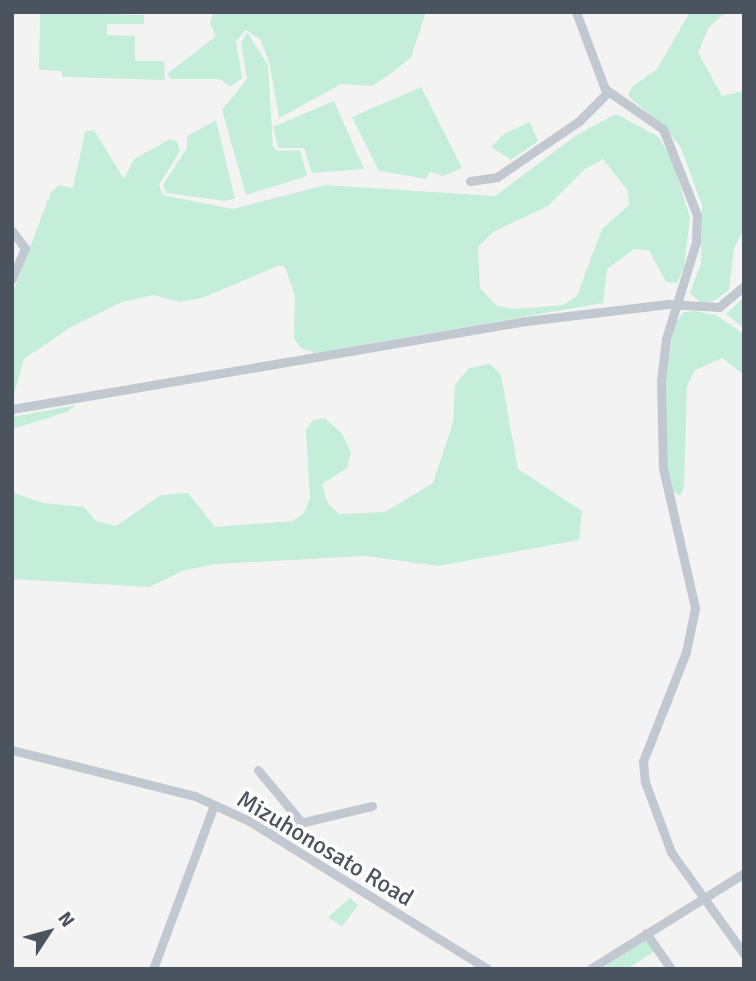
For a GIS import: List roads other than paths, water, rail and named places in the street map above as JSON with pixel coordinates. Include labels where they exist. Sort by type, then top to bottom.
[{"type":"street","points":[[576,12],[608,92],[663,129],[688,184],[697,215],[696,242],[676,304],[662,369],[663,468],[695,608],[687,652],[643,761],[645,782],[671,852],[744,954]]},
{"type":"street","points":[[470,181],[497,177],[571,128],[608,92]]},
{"type":"street","points":[[12,231],[25,248],[12,279]]},
{"type":"street","points":[[12,410],[526,321],[676,304],[719,307],[744,286]]},
{"type":"street","name":"Mizuhonosato Road","points":[[12,750],[214,805],[266,831],[488,969]]},
{"type":"street","points":[[258,770],[302,822]]},
{"type":"street","points":[[153,969],[214,805]]},
{"type":"street","points":[[266,831],[372,806]]},
{"type":"street","points":[[590,969],[701,897],[744,873]]},
{"type":"street","points":[[646,933],[671,969]]}]
